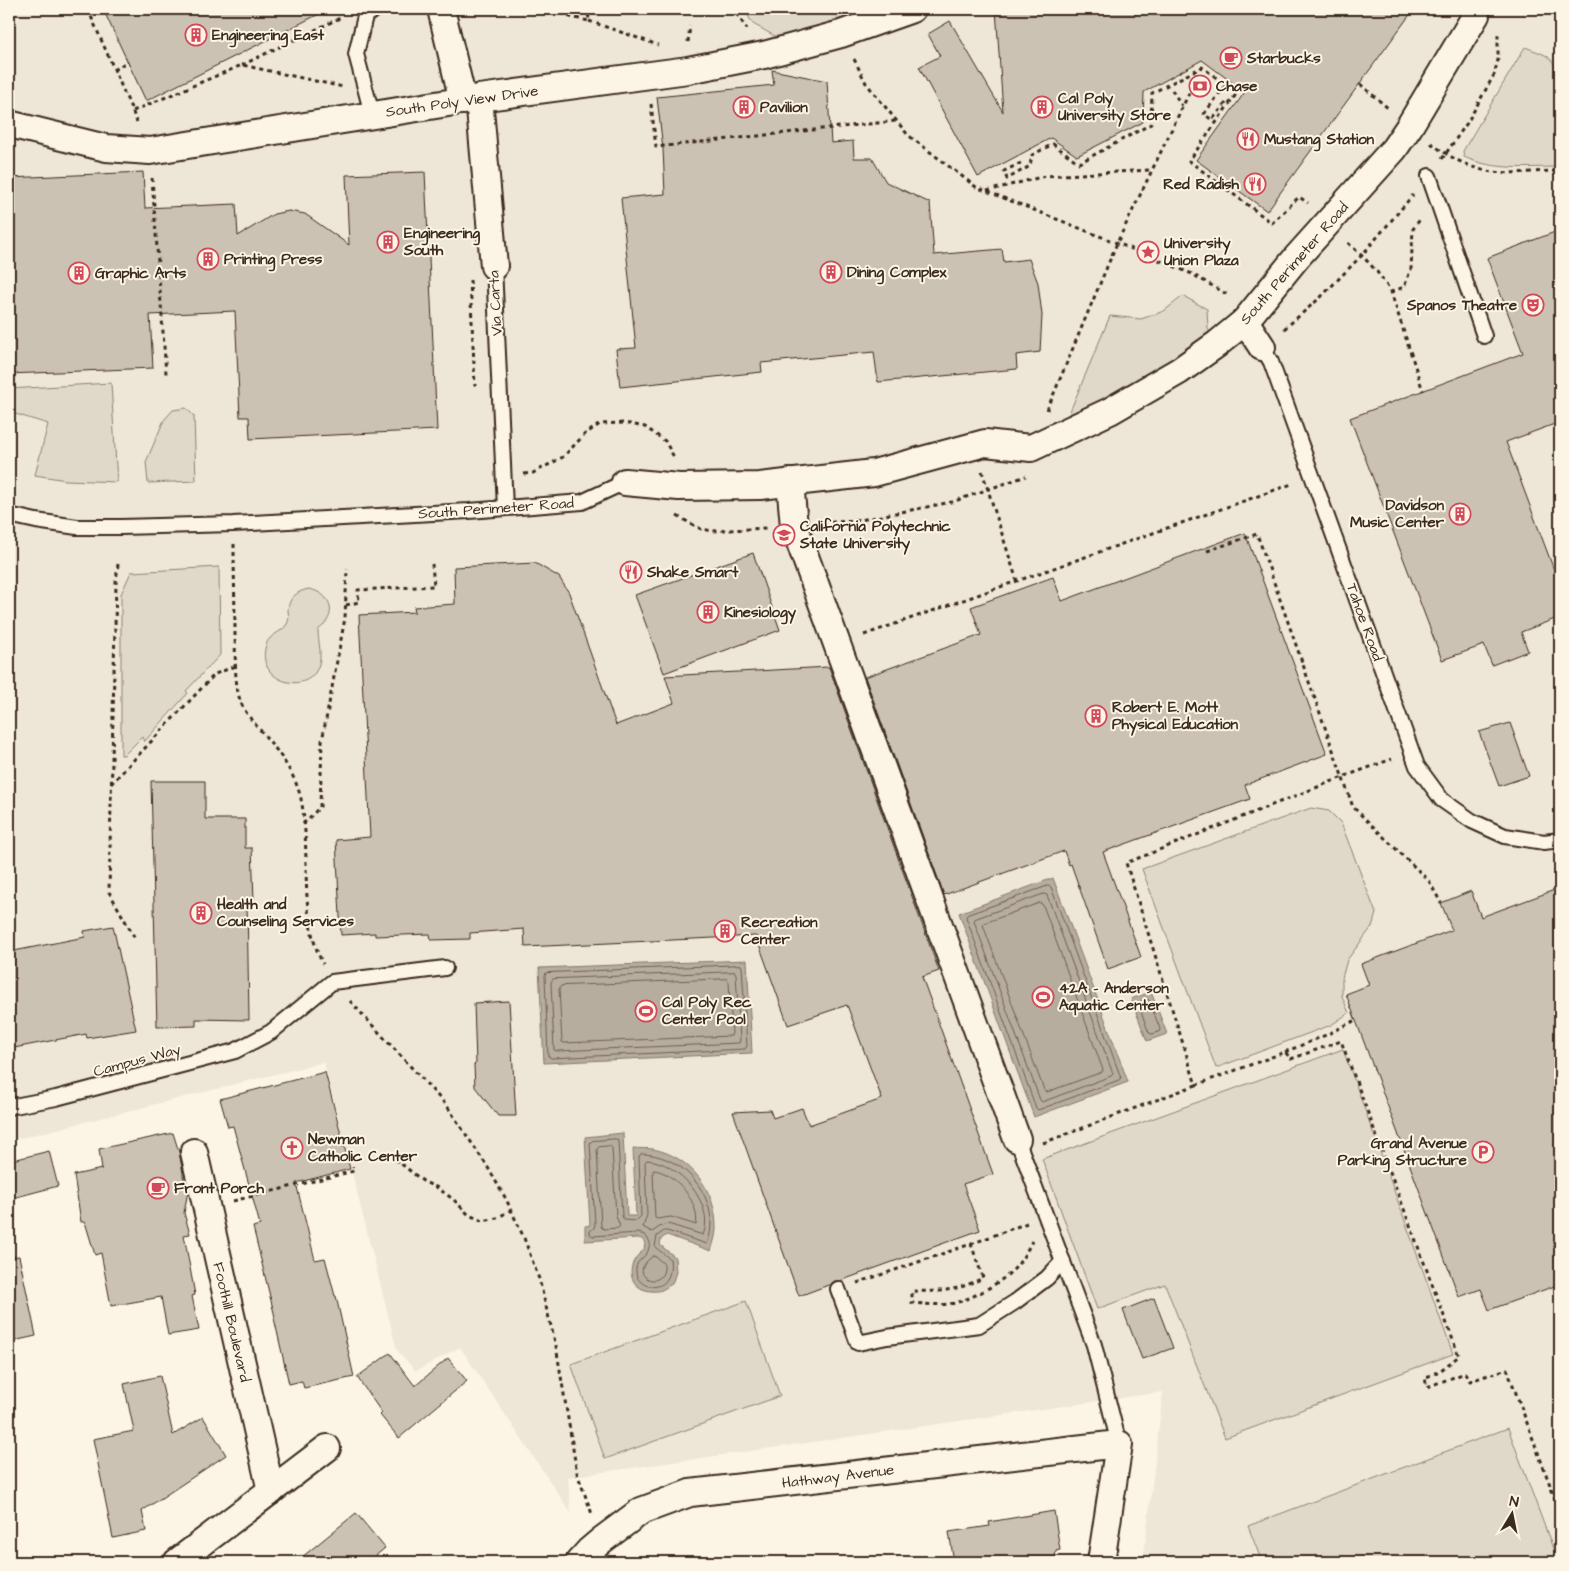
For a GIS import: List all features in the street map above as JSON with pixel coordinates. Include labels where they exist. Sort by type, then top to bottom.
[{"type":"street","name":"Via Carta","points":[[441,9],[471,99],[494,266]]},
{"type":"street","name":"South Poly View Drive","points":[[9,124],[106,148],[150,151],[471,99],[688,70],[764,55],[841,34],[912,9]]},
{"type":"street","name":"South Perimeter Road","points":[[624,482],[679,487],[760,486],[874,472],[985,443],[1031,448],[1110,411],[1179,372],[1217,344],[1250,315],[1297,257],[1394,149],[1487,20]]},
{"type":"street","name":"Tahoe Road","points":[[1250,315],[1262,347]]},
{"type":"street","points":[[790,482],[794,526],[1019,1145]]},
{"type":"street","name":"Foothill Boulevard","points":[[194,1152],[271,1491]]},
{"type":"street","points":[[1101,1562],[1119,1444]]},
{"type":"street","name":"Hathway Avenue","points":[[579,1562],[602,1540],[641,1511],[690,1493],[1119,1444]]},
{"type":"street","points":[[177,1562],[327,1448]]},
{"type":"lane","points":[[372,114],[356,54],[365,16],[376,9]]},
{"type":"lane","points":[[1429,176],[1484,336]]},
{"type":"lane","name":"Via Carta","points":[[494,266],[505,508]]},
{"type":"lane","name":"Tahoe Road","points":[[1262,347],[1270,362],[1417,766],[1442,800],[1472,821],[1505,836],[1544,842],[1560,840]]},
{"type":"lane","name":"South Perimeter Road","points":[[9,515],[77,527],[233,524],[582,502],[624,482]]},
{"type":"lane","points":[[332,982],[445,968]]},
{"type":"lane","name":"Campus Way","points":[[9,1107],[56,1098],[236,1051],[271,1032],[332,982]]},
{"type":"lane","points":[[1019,1145],[1094,1345],[1119,1444]]},
{"type":"lane","points":[[838,1290],[858,1343],[887,1337],[979,1325],[1015,1302],[1047,1278],[1063,1261]]},
{"type":"path","points":[[89,9],[150,151],[166,374]]},
{"type":"path","points":[[554,9],[570,17],[588,21],[660,46]]},
{"type":"path","points":[[588,9],[588,21]]},
{"type":"path","points":[[132,111],[242,66],[346,15]]},
{"type":"path","points":[[1262,347],[1321,297],[1362,255],[1446,154],[1467,123],[1494,75],[1498,60],[1487,20]]},
{"type":"path","points":[[841,34],[866,83],[908,135],[976,187],[1190,273],[1250,315]]},
{"type":"path","points":[[114,70],[128,61]]},
{"type":"path","points":[[242,66],[350,89],[372,114]]},
{"type":"path","points":[[1022,163],[1004,171],[1007,178],[1030,166],[1032,155],[1053,144],[1079,163],[1151,124],[1152,93],[1202,67],[1237,93],[1189,161],[1272,223],[1299,196]]},
{"type":"path","points":[[1360,84],[1380,102]]},
{"type":"path","points":[[1024,477],[1031,448],[1117,243],[1193,85]]},
{"type":"path","points":[[1226,85],[1204,114],[1212,120],[1226,102]]},
{"type":"path","points":[[1172,90],[1182,106]]},
{"type":"path","points":[[652,111],[656,147],[896,121]]},
{"type":"path","points":[[1409,127],[1446,154],[1462,163],[1493,172],[1560,171]]},
{"type":"path","points":[[987,191],[1045,176],[1152,170]]},
{"type":"path","points":[[1391,292],[1404,287],[1411,269],[1413,229],[1436,196]]},
{"type":"path","points":[[1362,255],[1384,280],[1391,292],[1423,391]]},
{"type":"path","points":[[470,280],[476,388]]},
{"type":"path","points":[[974,446],[1017,581]]},
{"type":"path","points":[[838,645],[1294,484]]},
{"type":"path","points":[[233,524],[236,666],[239,694],[242,706],[275,748],[296,780],[301,801],[309,926],[316,951],[332,982],[447,1106],[487,1166],[511,1210],[524,1238],[539,1280],[556,1346],[577,1473],[602,1540]]},
{"type":"path","points":[[1207,551],[1257,534],[1353,807],[1429,881],[1441,903]]},
{"type":"path","points":[[118,564],[116,582],[109,892],[136,940]]},
{"type":"path","points":[[346,605],[359,602],[358,590],[434,586],[432,564]]},
{"type":"path","points":[[303,824],[320,807],[322,741],[345,618],[347,569]]},
{"type":"path","points":[[111,784],[216,674],[236,666]]},
{"type":"path","points":[[1196,1085],[1126,863],[1382,762]]},
{"type":"path","points":[[1019,1145],[1196,1085],[1285,1052],[1356,1020]]},
{"type":"path","points":[[1285,1052],[1291,1059],[1341,1041],[1459,1356],[1441,1370],[1425,1378],[1427,1387],[1465,1373],[1470,1381],[1507,1369],[1560,1512]]},
{"type":"path","points":[[389,1154],[424,1182],[436,1186],[469,1215],[483,1221],[497,1218],[511,1210]]},
{"type":"path","points":[[206,1208],[354,1172],[352,1167]]},
{"type":"path","points":[[971,1244],[982,1278],[957,1288],[939,1292],[912,1291],[912,1303],[954,1303],[989,1287],[1012,1271],[1028,1250],[1035,1236],[1030,1222],[1046,1213]]},
{"type":"path","points":[[838,1290],[1019,1226]]},
{"type":"shaded area","name":"California Polytechnic State University","points":[[9,9],[1560,9],[1560,1562],[1143,1562],[1163,1392],[568,1477],[571,1513],[460,1347],[416,1371],[397,1350],[324,1062],[9,1141]]},
{"type":"shaded area","points":[[744,9],[886,9],[855,19],[853,15],[820,25],[821,29],[782,40],[753,24]]},
{"type":"shaded area","points":[[1525,47],[1548,57],[1560,79],[1560,167],[1524,168],[1500,166],[1464,157],[1463,151]]},
{"type":"shaded area","points":[[1183,296],[1207,309],[1208,329],[1214,338],[1063,428],[1110,316],[1141,319],[1164,311]]},
{"type":"shaded area","points":[[111,383],[117,482],[66,480],[35,475],[48,424],[9,412],[9,389]]},
{"type":"shaded area","points":[[186,408],[194,416],[196,481],[148,483],[146,462],[164,420],[173,410]]},
{"type":"shaded area","points":[[219,567],[220,655],[186,691],[188,693],[144,742],[142,737],[124,755],[121,755],[121,594],[131,572]]},
{"type":"shaded area","points":[[309,589],[328,600],[330,606],[328,618],[318,630],[319,664],[314,674],[305,681],[295,683],[285,681],[275,676],[268,668],[264,658],[266,645],[270,638],[287,624],[289,618],[288,609],[292,598],[301,591]]},
{"type":"shaded area","points":[[1311,808],[1329,811],[1341,823],[1376,913],[1372,927],[1347,960],[1342,978],[1342,996],[1349,1013],[1331,1025],[1216,1068],[1142,869]]},
{"type":"shaded area","points":[[1343,1049],[1453,1354],[1225,1438],[1165,1284],[1097,1309],[1042,1159]]},
{"type":"shaded area","points":[[746,1301],[780,1396],[605,1459],[571,1364]]},
{"type":"shaded area","points":[[1508,1428],[1558,1562],[1262,1562],[1248,1526]]},
{"type":"water","name":"42A - Anderson Aquatic Center","points":[[1053,878],[1128,1082],[1034,1117],[959,913]]},
{"type":"water","name":"Cal Poly Rec Center Pool","points":[[747,960],[752,1053],[544,1063],[539,968]]},
{"type":"water","points":[[1151,992],[1167,1034],[1147,1041],[1131,999]]},
{"type":"water","points":[[623,1133],[627,1216],[636,1216],[633,1148],[653,1149],[679,1159],[699,1177],[712,1201],[716,1232],[711,1251],[667,1235],[661,1239],[660,1245],[675,1257],[676,1272],[672,1284],[660,1291],[648,1291],[640,1288],[632,1277],[633,1263],[644,1250],[645,1243],[642,1239],[585,1241],[585,1226],[590,1225],[585,1137]]},
{"type":"building","name":"Engineering East","points":[[103,9],[329,9],[146,101]]},
{"type":"building","points":[[996,9],[1414,9],[1267,211],[1196,160],[1245,92],[1202,60],[1144,92],[1143,122],[1077,156],[1051,138],[978,177],[919,67],[940,56],[928,34],[950,21],[1003,112]]},
{"type":"building","name":"Dining Complex","points":[[772,70],[827,81],[831,143],[853,141],[854,158],[872,158],[886,182],[930,203],[934,255],[1002,249],[1004,262],[1029,259],[1038,283],[1042,315],[1040,352],[1016,355],[1017,369],[878,382],[874,352],[761,363],[762,372],[620,387],[616,349],[636,348],[621,198],[665,194],[663,149],[657,97],[774,85]]},
{"type":"building","points":[[143,172],[145,208],[236,204],[238,236],[274,214],[289,211],[305,214],[349,245],[346,175],[425,172],[437,430],[250,439],[249,417],[240,417],[235,311],[150,315],[153,368],[9,374],[9,178]]},
{"type":"building","name":"Davidson Music Center","points":[[1560,230],[1560,422],[1506,442],[1560,586],[1560,617],[1521,632],[1528,651],[1492,665],[1484,645],[1442,660],[1350,418],[1523,353],[1487,258]]},
{"type":"building","name":"Robert E. Mott Physical Education","points":[[1245,533],[1327,754],[1245,785],[1250,799],[1103,852],[1141,957],[1108,969],[1071,864],[1069,865],[1064,851],[944,895],[865,677],[981,635],[971,607],[1053,577],[1062,601]]},
{"type":"building","name":"Kinesiology","points":[[753,553],[780,630],[664,673],[635,595]]},
{"type":"building","name":"Recreation Center","points":[[535,563],[559,577],[569,593],[616,725],[674,703],[665,676],[829,667],[939,971],[922,977],[993,1174],[963,1184],[980,1230],[840,1281],[835,1281],[799,1296],[733,1112],[770,1110],[773,1118],[802,1108],[809,1125],[882,1099],[847,1005],[788,1025],[756,936],[525,947],[524,929],[470,933],[470,939],[431,940],[430,934],[375,936],[375,933],[341,935],[336,840],[370,837],[359,615],[415,612],[414,607],[455,604],[454,567]]},
{"type":"building","points":[[1510,723],[1529,776],[1499,786],[1479,732]]},
{"type":"building","name":"Health and Counseling Services","points":[[151,781],[205,781],[205,819],[245,819],[245,848],[252,848],[254,900],[247,900],[249,1020],[196,1019],[196,1026],[157,1027]]},
{"type":"building","name":"Grand Avenue Parking Structure","points":[[1560,888],[1560,1284],[1489,1310],[1481,1289],[1459,1297],[1346,994],[1369,985],[1361,964],[1452,930],[1441,903],[1471,891],[1481,917]]},
{"type":"building","points":[[113,926],[136,1030],[87,1038],[86,1034],[9,1049],[9,952],[85,937],[84,931]]},
{"type":"building","points":[[509,1001],[516,1116],[498,1116],[475,1087],[474,1003]]},
{"type":"building","points":[[325,1072],[350,1169],[296,1183],[315,1260],[325,1258],[336,1296],[354,1377],[304,1388],[302,1381],[289,1384],[253,1227],[260,1225],[233,1126],[228,1127],[220,1099]]},
{"type":"building","points":[[173,1133],[188,1191],[184,1213],[190,1234],[184,1235],[195,1295],[192,1296],[199,1330],[168,1335],[161,1297],[111,1306],[101,1253],[95,1255],[85,1222],[81,1222],[74,1175],[102,1169],[99,1149]]},
{"type":"building","points":[[49,1151],[58,1186],[9,1199],[9,1161]]},
{"type":"building","points":[[19,1256],[36,1336],[9,1342],[9,1257]]},
{"type":"building","points":[[1154,1298],[1173,1348],[1142,1359],[1123,1310]]},
{"type":"building","points":[[390,1353],[415,1386],[448,1358],[467,1381],[399,1438],[380,1415],[382,1413],[357,1377]]},
{"type":"building","points":[[160,1376],[173,1435],[203,1417],[226,1455],[142,1511],[146,1531],[113,1538],[93,1439],[134,1431],[124,1384]]},
{"type":"building","points":[[1054,1511],[1060,1550],[1056,1551],[1054,1562],[954,1562],[949,1532],[990,1526],[989,1522]]},
{"type":"building","points":[[356,1513],[385,1548],[368,1562],[296,1562]]},
{"type":"place","name":"Engineering East","points":[[196,35]]},
{"type":"place","name":"Starbucks","points":[[1231,58]]},
{"type":"place","name":"Chase","points":[[1200,86]]},
{"type":"place","name":"Pavilion","points":[[744,107]]},
{"type":"place","name":"Cal Poly University Store","points":[[1042,107]]},
{"type":"place","name":"Mustang Station","points":[[1248,139]]},
{"type":"place","name":"Red Radish","points":[[1255,184]]},
{"type":"place","name":"Engineering South","points":[[388,242]]},
{"type":"place","name":"University Union Plaza","points":[[1148,252]]},
{"type":"place","name":"Printing Press","points":[[208,259]]},
{"type":"place","name":"Dining Complex","points":[[831,272]]},
{"type":"place","name":"Graphic Arts","points":[[79,273]]},
{"type":"place","name":"Spanos Theatre","points":[[1533,305]]},
{"type":"place","name":"Davidson Music Center","points":[[1460,514]]},
{"type":"place","name":"California Polytechnic State University","points":[[784,535]]},
{"type":"place","name":"Shake Smart","points":[[631,572]]},
{"type":"place","name":"Kinesiology","points":[[708,612]]},
{"type":"place","name":"Robert E. Mott Physical Education","points":[[1096,716]]},
{"type":"place","name":"Health and Counseling Services","points":[[201,913]]},
{"type":"place","name":"Recreation Center","points":[[725,931]]},
{"type":"place","name":"42A - Anderson Aquatic Center","points":[[1043,997]]},
{"type":"place","name":"Cal Poly Rec Center Pool","points":[[646,1011]]},
{"type":"place","name":"Newman Catholic Center","points":[[292,1148]]},
{"type":"place","name":"Grand Avenue Parking Structure","points":[[1483,1152]]},
{"type":"place","name":"Front Porch","points":[[158,1188]]}]
